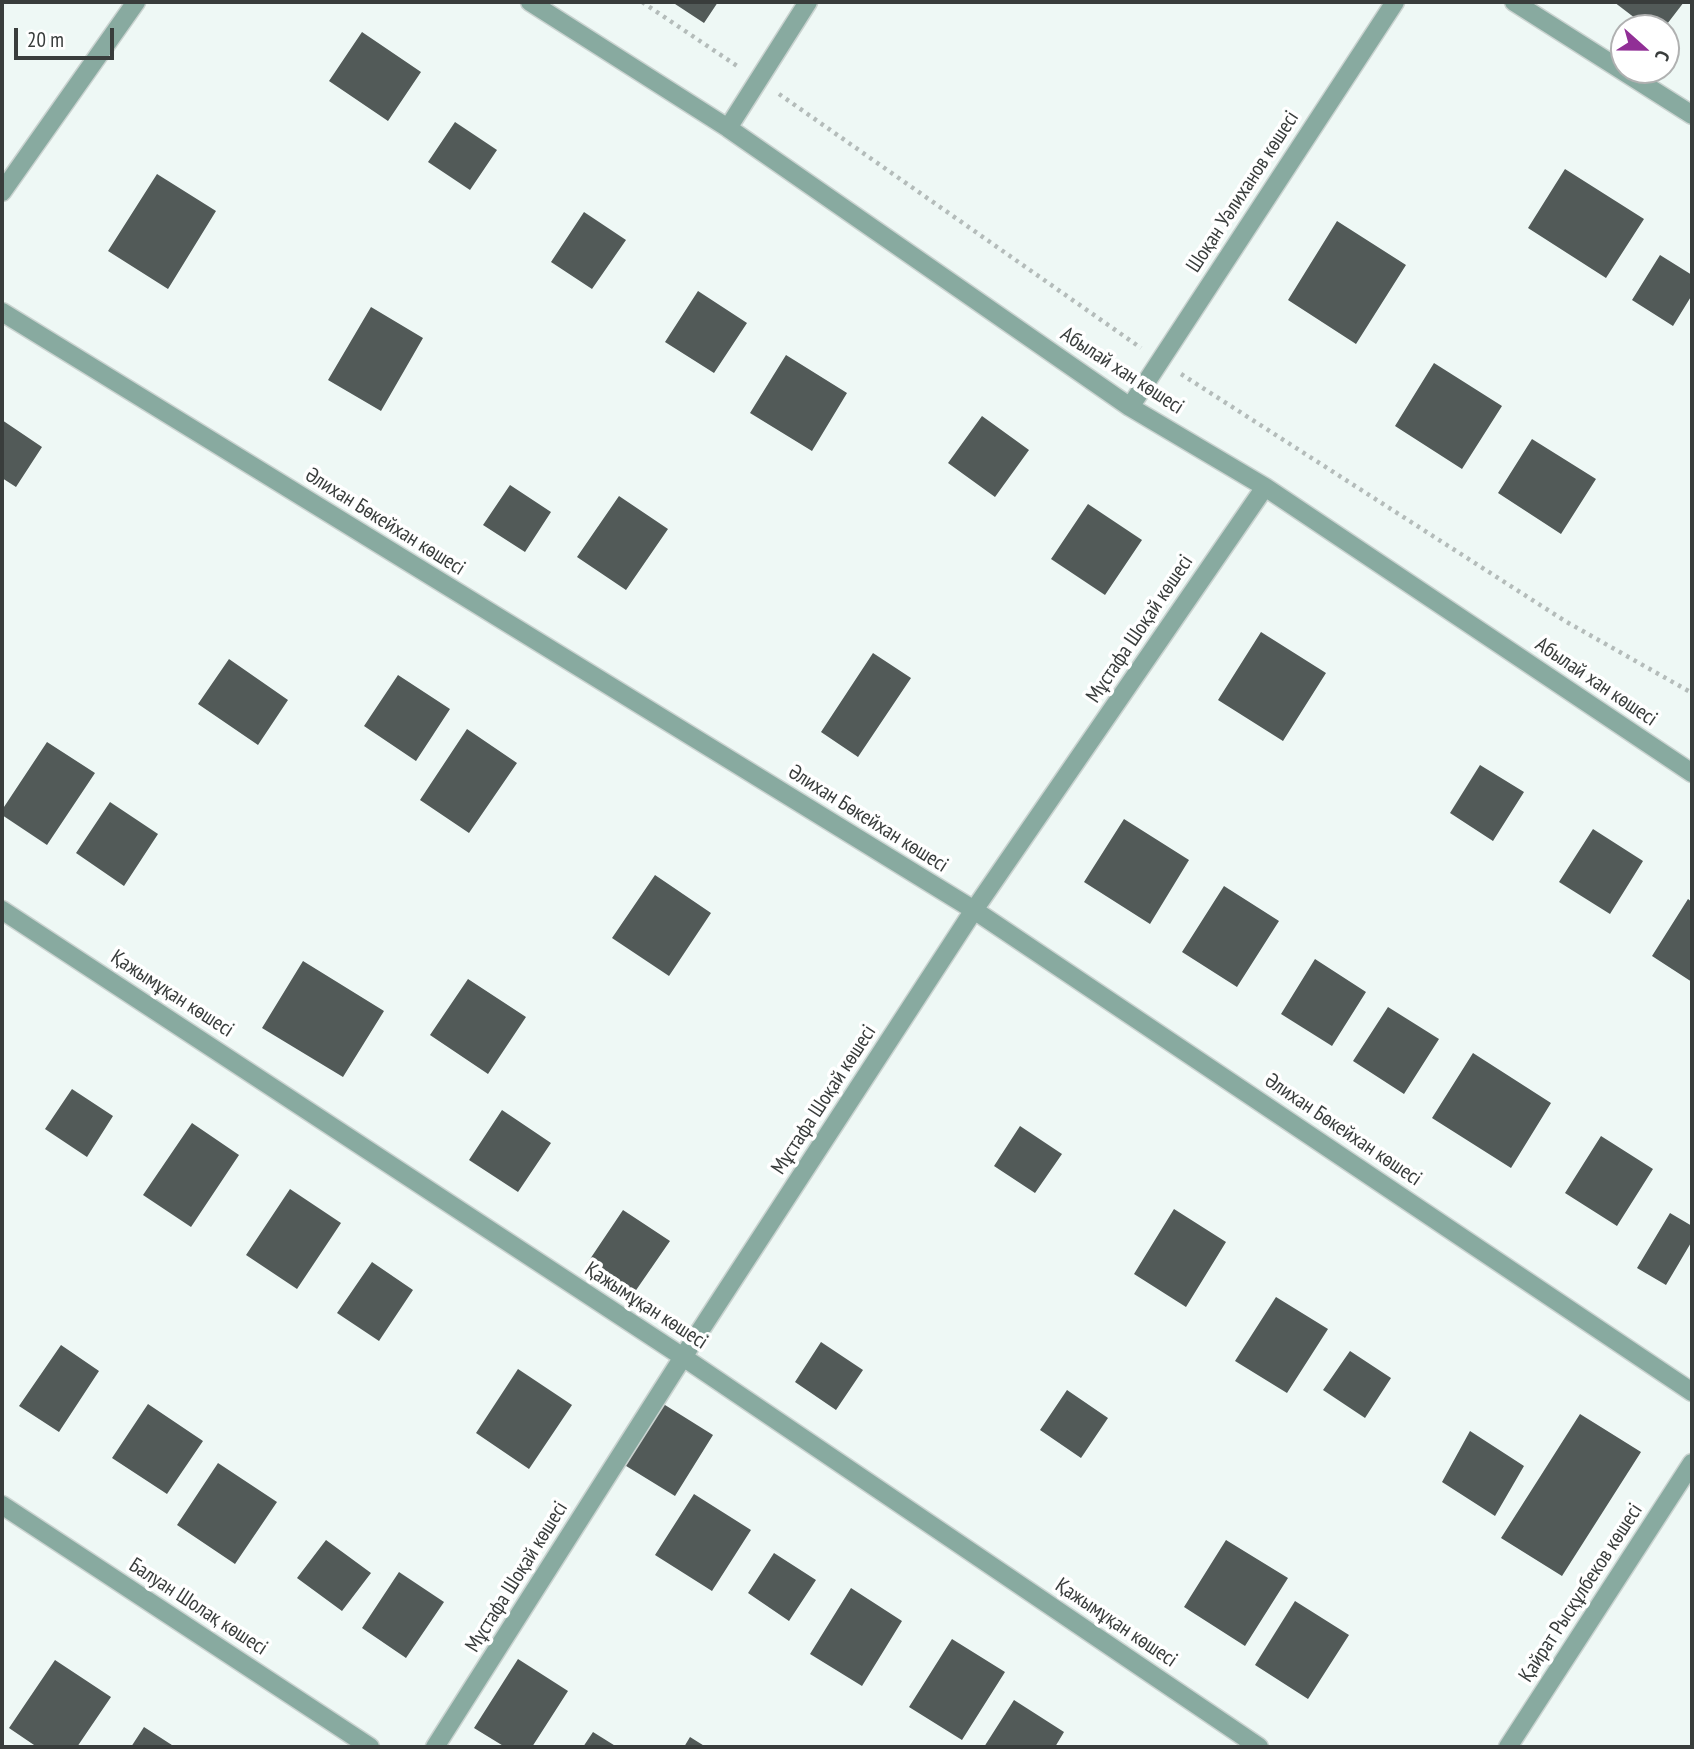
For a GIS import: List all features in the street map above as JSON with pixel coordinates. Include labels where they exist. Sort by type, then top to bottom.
[{"type":"street","points":[[2,192],[136,2]]},
{"type":"street","name":"Абылай хан көшесі","points":[[530,2],[728,128],[1130,407],[1265,487],[1692,773]]},
{"type":"street","points":[[728,128],[808,2]]},
{"type":"street","name":"Шоқан Уәлиханов көшесі","points":[[1130,407],[1395,2]]},
{"type":"street","points":[[1514,2],[1692,115]]},
{"type":"street","name":"Әлихан Бөкейхан көшесі","points":[[2,312],[974,911],[1692,1392]]},
{"type":"street","name":"Мұстафа Шоқай көшесі","points":[[435,1747],[974,911],[1265,487]]},
{"type":"street","name":"Қажымұқан көшесі","points":[[2,910],[684,1357],[1259,1747]]},
{"type":"street","name":"Қайрат Рысқұлбеков көшесі","points":[[1508,1747],[1692,1463]]},
{"type":"street","name":"Балуан Шолақ көшесі","points":[[2,1505],[370,1747]]},
{"type":"building","points":[[672,2],[718,2],[704,23]]},
{"type":"building","points":[[1614,2],[1684,2],[1675,14],[1630,14]]},
{"type":"building","points":[[362,32],[421,72],[388,121],[329,81]]},
{"type":"building","points":[[455,122],[497,150],[470,190],[428,162]]},
{"type":"building","points":[[1565,169],[1644,219],[1606,278],[1528,228]]},
{"type":"building","points":[[157,174],[216,211],[168,289],[108,251]]},
{"type":"building","points":[[584,212],[626,240],[592,289],[551,262]]},
{"type":"building","points":[[1337,221],[1406,265],[1356,344],[1288,300]]},
{"type":"building","points":[[1660,255],[1692,275],[1692,295],[1673,326],[1632,300]]},
{"type":"building","points":[[698,291],[747,323],[714,373],[665,342]]},
{"type":"building","points":[[371,307],[423,338],[381,411],[328,380]]},
{"type":"building","points":[[786,355],[847,393],[812,451],[750,413]]},
{"type":"building","points":[[1434,363],[1502,406],[1462,469],[1395,426]]},
{"type":"building","points":[[982,416],[1029,450],[995,497],[948,463]]},
{"type":"building","points":[[2,420],[42,447],[16,487],[2,478]]},
{"type":"building","points":[[1532,439],[1596,479],[1561,534],[1498,493]]},
{"type":"building","points":[[510,485],[551,512],[525,552],[483,525]]},
{"type":"building","points":[[619,496],[668,529],[626,590],[577,557]]},
{"type":"building","points":[[1088,504],[1142,540],[1105,595],[1051,559]]},
{"type":"building","points":[[1261,632],[1326,673],[1283,741],[1218,700]]},
{"type":"building","points":[[873,653],[911,678],[858,757],[821,732]]},
{"type":"building","points":[[229,659],[288,700],[258,745],[198,704]]},
{"type":"building","points":[[398,675],[450,709],[416,761],[364,726]]},
{"type":"building","points":[[467,729],[517,763],[469,833],[420,800]]},
{"type":"building","points":[[47,742],[95,773],[47,845],[2,815],[2,810]]},
{"type":"building","points":[[1480,765],[1524,792],[1493,841],[1450,813]]},
{"type":"building","points":[[110,802],[158,834],[124,886],[76,853]]},
{"type":"building","points":[[1124,819],[1189,860],[1150,924],[1084,882]]},
{"type":"building","points":[[1593,829],[1643,861],[1610,914],[1559,882]]},
{"type":"building","points":[[655,875],[711,913],[669,976],[612,938]]},
{"type":"building","points":[[1224,886],[1279,921],[1237,987],[1182,952]]},
{"type":"building","points":[[1688,899],[1692,902],[1692,982],[1652,956]]},
{"type":"building","points":[[1315,959],[1366,992],[1332,1046],[1281,1014]]},
{"type":"building","points":[[303,961],[384,1011],[343,1077],[262,1028]]},
{"type":"building","points":[[468,979],[526,1017],[488,1074],[430,1035]]},
{"type":"building","points":[[1388,1007],[1439,1039],[1404,1094],[1353,1061]]},
{"type":"building","points":[[1473,1053],[1551,1103],[1511,1168],[1432,1118]]},
{"type":"building","points":[[72,1089],[113,1116],[87,1157],[45,1129]]},
{"type":"building","points":[[502,1110],[551,1143],[518,1192],[469,1160]]},
{"type":"building","points":[[192,1123],[239,1155],[191,1227],[143,1195]]},
{"type":"building","points":[[1020,1126],[1062,1154],[1035,1193],[994,1166]]},
{"type":"building","points":[[1601,1136],[1653,1169],[1617,1226],[1565,1193]]},
{"type":"building","points":[[290,1189],[341,1223],[297,1289],[246,1255]]},
{"type":"building","points":[[1174,1209],[1226,1242],[1186,1307],[1134,1274]]},
{"type":"building","points":[[623,1210],[670,1241],[632,1296],[586,1265]]},
{"type":"building","points":[[1670,1213],[1692,1226],[1692,1241],[1666,1285],[1637,1268]]},
{"type":"building","points":[[372,1262],[413,1290],[379,1341],[337,1313]]},
{"type":"building","points":[[1276,1297],[1328,1329],[1287,1393],[1235,1361]]},
{"type":"building","points":[[821,1342],[863,1370],[836,1410],[795,1382]]},
{"type":"building","points":[[61,1345],[99,1371],[59,1432],[19,1406]]},
{"type":"building","points":[[1350,1351],[1391,1378],[1365,1418],[1323,1390]]},
{"type":"building","points":[[518,1369],[572,1405],[529,1469],[476,1433]]},
{"type":"building","points":[[1067,1390],[1108,1418],[1081,1458],[1040,1430]]},
{"type":"building","points":[[657,1400],[713,1435],[675,1496],[618,1461]]},
{"type":"building","points":[[148,1404],[203,1441],[167,1494],[112,1458]]},
{"type":"building","points":[[1580,1414],[1641,1452],[1562,1576],[1501,1538]]},
{"type":"building","points":[[1470,1431],[1524,1466],[1495,1516],[1442,1482]]},
{"type":"building","points":[[218,1463],[277,1502],[235,1564],[177,1525]]},
{"type":"building","points":[[694,1494],[751,1530],[712,1591],[655,1555]]},
{"type":"building","points":[[326,1540],[371,1573],[342,1611],[297,1578]]},
{"type":"building","points":[[1226,1540],[1288,1578],[1245,1646],[1184,1607]]},
{"type":"building","points":[[774,1553],[816,1580],[789,1621],[748,1593]]},
{"type":"building","points":[[399,1572],[444,1602],[406,1658],[362,1628]]},
{"type":"building","points":[[851,1588],[902,1621],[862,1686],[810,1654]]},
{"type":"building","points":[[1295,1601],[1349,1635],[1308,1699],[1255,1665]]},
{"type":"building","points":[[952,1639],[1005,1672],[962,1740],[909,1707]]},
{"type":"building","points":[[518,1659],[568,1691],[532,1747],[505,1747],[474,1728]]},
{"type":"building","points":[[55,1660],[111,1697],[77,1747],[37,1747],[9,1728]]},
{"type":"building","points":[[1014,1700],[1064,1732],[1055,1747],[984,1747]]},
{"type":"building","points":[[144,1727],[175,1747],[131,1747]]},
{"type":"building","points":[[593,1732],[617,1747],[583,1747]]},
{"type":"building","points":[[690,1737],[706,1747],[684,1747]]}]
